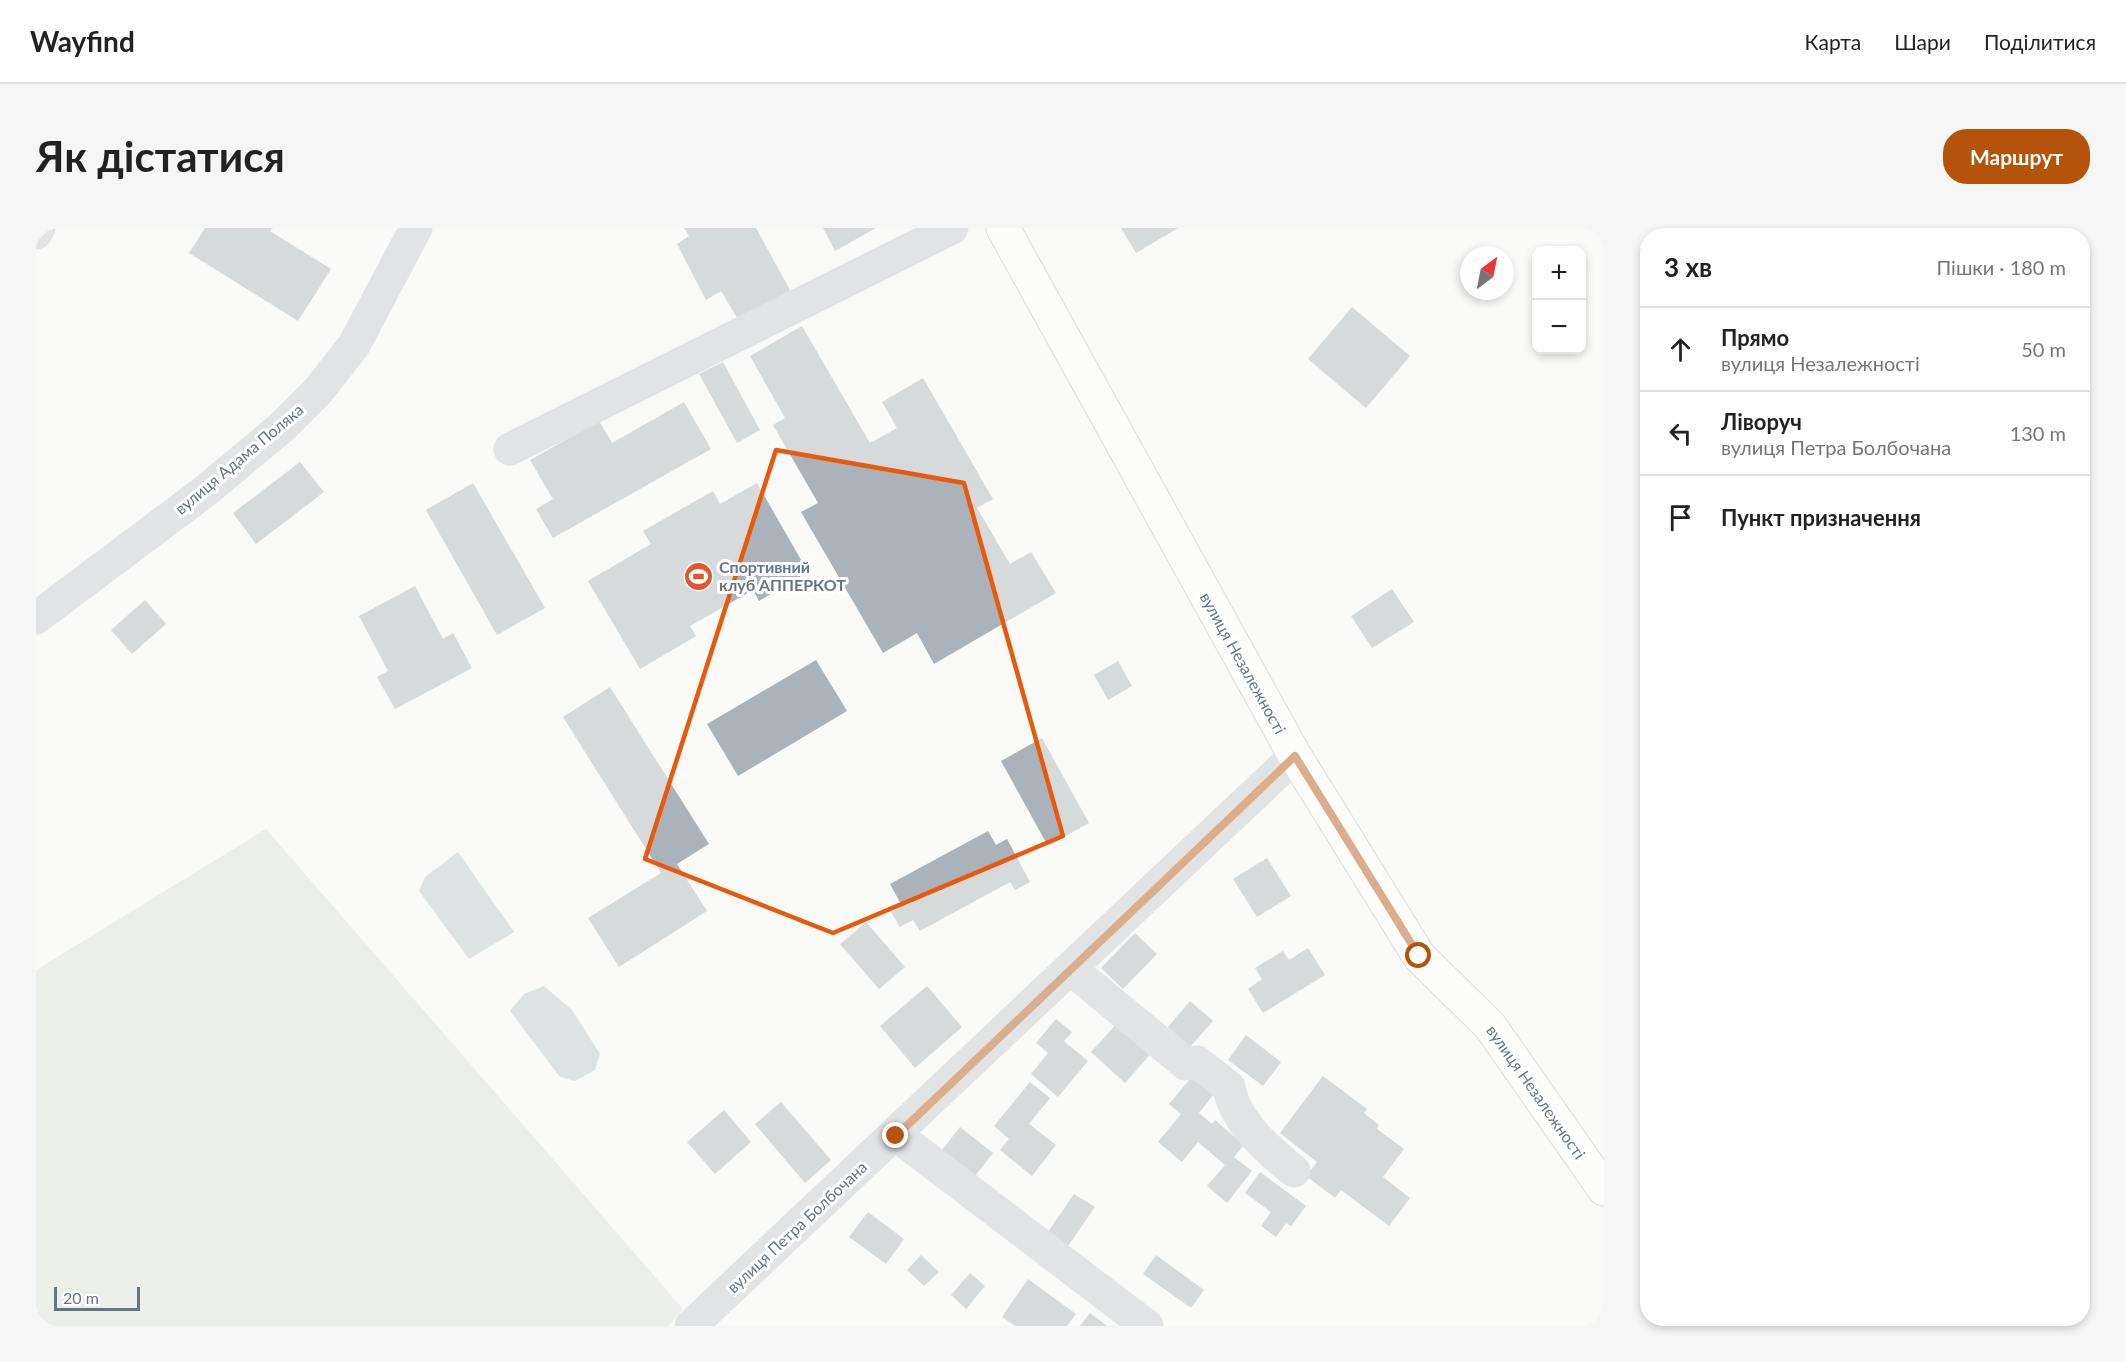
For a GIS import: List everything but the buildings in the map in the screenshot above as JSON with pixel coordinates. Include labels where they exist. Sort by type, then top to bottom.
[{"type":"main road","name":"вулиця Незалежності","points":[[1003,228],[1295,756],[1419,956],[1490,1026],[1604,1189]]},
{"type":"street","points":[[36,232],[39,228]]},
{"type":"street","name":"вулиця Адама Поляка","points":[[36,618],[204,492],[282,427],[318,391],[354,345],[416,228]]},
{"type":"street","points":[[510,449],[952,228]]},
{"type":"street","name":"вулиця Петра Болбочана","points":[[691,1326],[896,1136],[1295,756]]},
{"type":"street","points":[[1071,969],[1186,1064],[1197,1062],[1229,1086],[1231,1100],[1264,1147],[1294,1171]]},
{"type":"street","points":[[896,1136],[1147,1326]]},
{"type":"highlighted area","points":[[776,450],[964,483],[1063,836],[833,933],[645,859]]},
{"type":"shaded area","points":[[266,829],[683,1309],[668,1326],[36,1326],[36,970]]},
{"type":"shaded area","points":[[458,852],[514,932],[469,959],[419,891],[425,877]]},
{"type":"shaded area","points":[[544,986],[572,1010],[600,1054],[595,1070],[575,1081],[560,1077],[510,1011],[524,994]]},
{"type":"place","name":"Спортивний клуб АППЕРКОТ","points":[[698,576]]},
{"type":"route","points":[[896,1136],[1295,756],[1419,956]]}]
